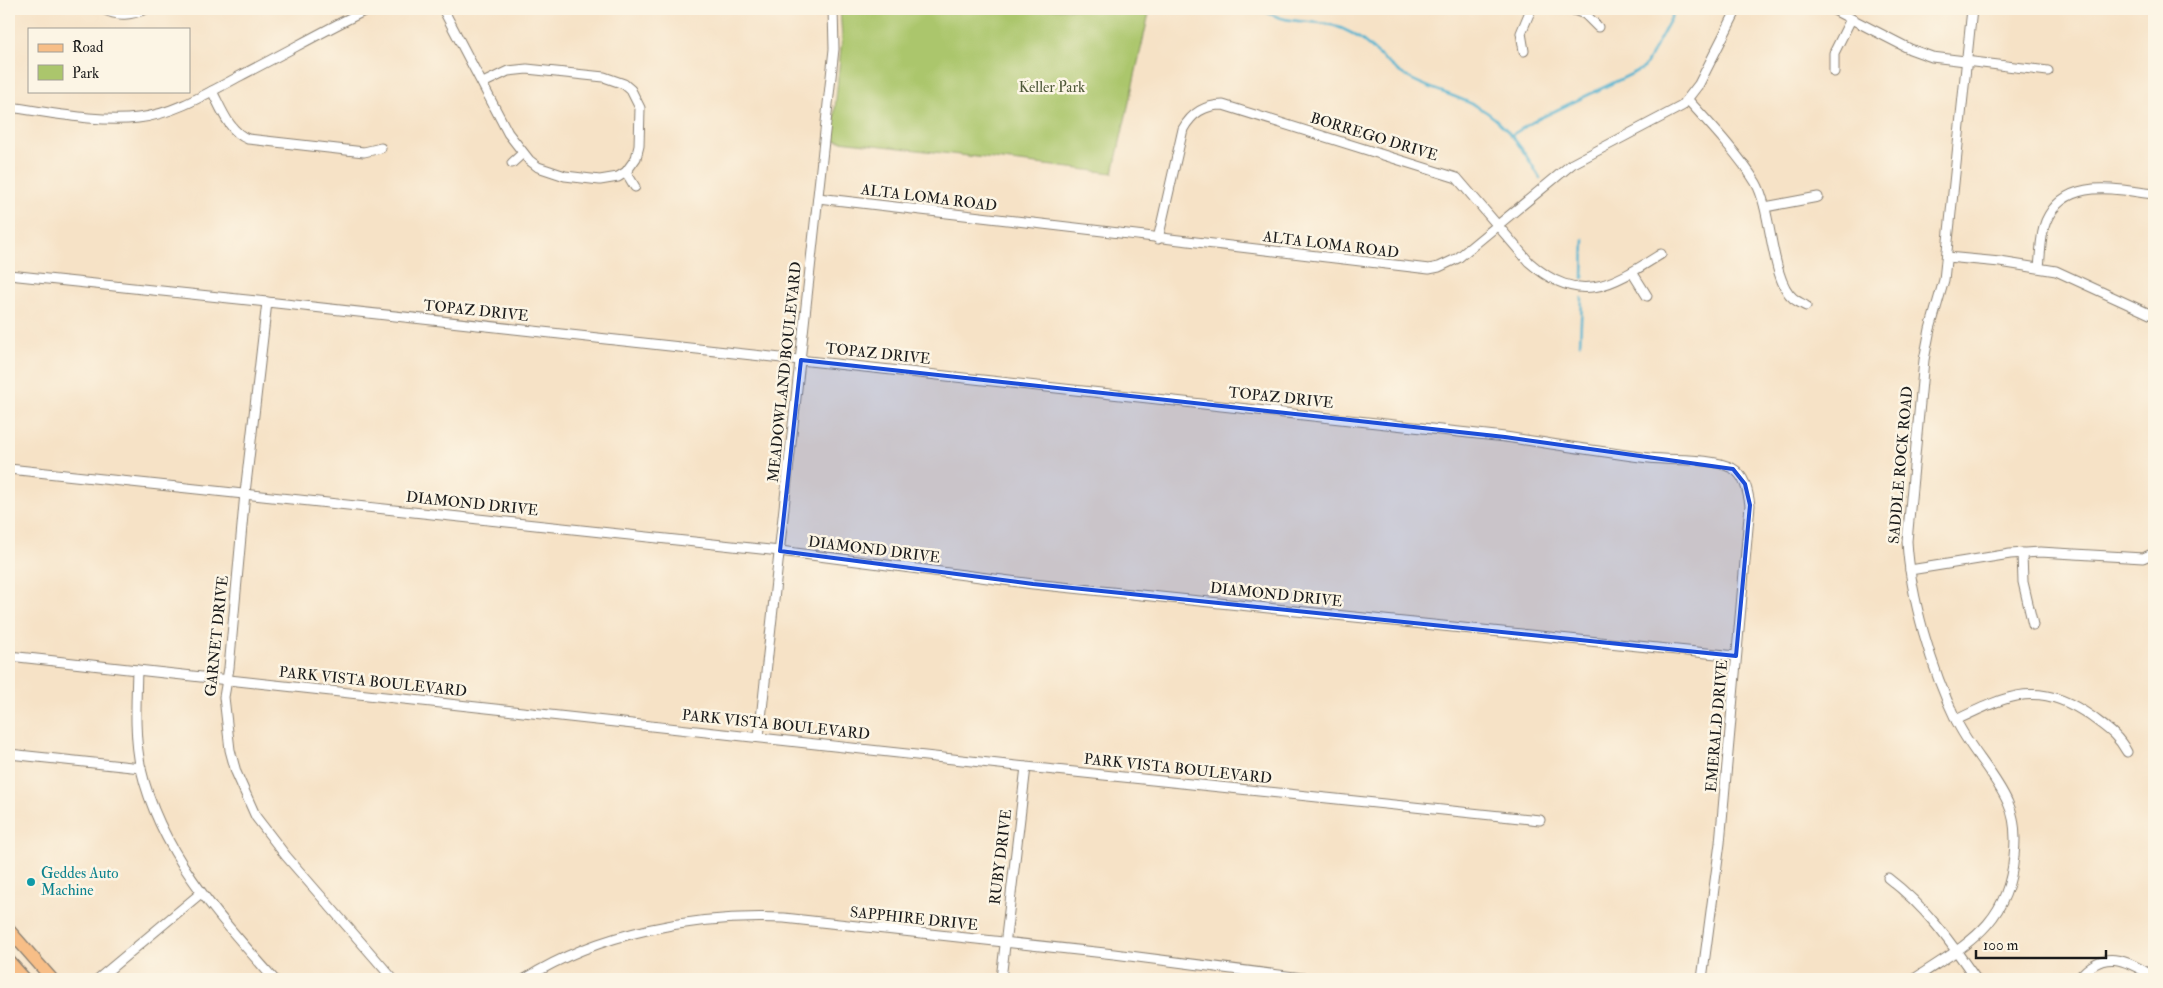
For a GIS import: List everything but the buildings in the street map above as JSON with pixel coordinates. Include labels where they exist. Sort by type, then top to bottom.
[{"type":"main road","points":[[9,930],[52,979]]},
{"type":"main road","points":[[9,961],[25,979]]},
{"type":"street","points":[[103,9],[119,15],[129,15],[146,9]]},
{"type":"street","points":[[9,107],[99,118],[136,118],[172,109],[212,91],[353,12],[368,9]]},
{"type":"street","points":[[444,9],[508,133],[523,153],[538,167],[566,176],[608,179],[626,172],[636,158],[641,118],[640,108],[631,90],[624,84],[604,77],[527,69],[508,71],[483,83]]},
{"type":"street","name":"MEADOWLAND BOULEVARD","points":[[759,737],[834,48],[833,9]]},
{"type":"street","points":[[1524,50],[1521,33],[1531,9]]},
{"type":"street","points":[[1571,9],[1585,14],[1598,26]]},
{"type":"street","name":"ALTA LOMA ROAD","points":[[818,198],[1428,269],[1439,267],[1458,258],[1572,164],[1673,112],[1688,100],[1699,84],[1738,9]]},
{"type":"street","points":[[1832,9],[1918,53],[1943,59],[2048,71]]},
{"type":"street","name":"SADDLE ROCK ROAD","points":[[1914,979],[1983,931],[2003,901],[2013,867],[2015,845],[2015,830],[2009,804],[1956,720],[1928,647],[1910,570],[1907,541],[1908,514],[1924,360],[1930,328],[1942,292],[1947,257],[1972,9]]},
{"type":"street","points":[[1834,72],[1834,53],[1851,19]]},
{"type":"street","points":[[212,91],[230,124],[237,133],[248,139],[364,152],[381,148]]},
{"type":"street","points":[[1688,100],[1756,183],[1765,207],[1783,282],[1791,297],[1806,306]]},
{"type":"street","name":"BORREGO DRIVE","points":[[1158,238],[1183,129],[1195,113],[1214,105],[1232,107],[1451,176],[1462,182],[1497,226],[1535,267],[1572,288],[1597,287],[1632,272],[1661,254]]},
{"type":"street","points":[[512,163],[523,153]]},
{"type":"street","points":[[626,172],[635,186]]},
{"type":"street","points":[[2039,267],[2046,222],[2057,205],[2066,198],[2086,188],[2097,187],[2154,194]]},
{"type":"street","points":[[1765,207],[1818,197]]},
{"type":"street","points":[[1947,257],[2039,267],[2063,274],[2154,316]]},
{"type":"street","points":[[1632,272],[1647,296]]},
{"type":"street","name":"TOPAZ DRIVE","points":[[9,276],[267,302],[1505,437],[1589,450],[1709,463],[1733,469],[1741,476]]},
{"type":"street","name":"GARNET DRIVE","points":[[267,302],[245,493],[229,668],[226,680],[224,712],[230,750],[236,772],[256,817],[286,856],[393,979]]},
{"type":"street","name":"DIAMOND DRIVE","points":[[9,469],[780,551],[1033,584],[1736,656]]},
{"type":"street","name":"EMERALD DRIVE","points":[[1702,979],[1720,843],[1750,504],[1748,492],[1741,476]]},
{"type":"street","points":[[1910,570],[2022,553],[2060,552],[2142,558],[2154,553]]},
{"type":"street","points":[[2022,553],[2024,582],[2034,625]]},
{"type":"street","name":"PARK VISTA BOULEVARD","points":[[9,656],[1026,767],[1540,820]]},
{"type":"street","points":[[136,670],[137,730],[141,768],[149,795],[162,826],[181,862],[216,914],[274,979]]},
{"type":"street","points":[[1956,720],[2003,698],[2017,695],[2045,695],[2070,703],[2082,710],[2119,737],[2127,752]]},
{"type":"street","points":[[9,754],[141,768]]},
{"type":"street","name":"RUBY DRIVE","points":[[1000,979],[1026,767]]},
{"type":"street","points":[[1888,878],[1921,906],[1976,979]]},
{"type":"street","points":[[98,979],[201,893]]},
{"type":"street","name":"SAPPHIRE DRIVE","points":[[525,979],[556,960],[601,943],[664,928],[740,917],[784,918],[1005,942],[1310,979]]},
{"type":"street","points":[[2078,979],[2097,962],[2110,959],[2132,963],[2154,977]]},
{"type":"highlighted area","points":[[801,360],[1505,437],[1733,469],[1745,484],[1750,505],[1736,656],[1033,584],[780,551]]},
{"type":"green space","name":"Keller Park","points":[[840,9],[1150,9],[1113,173],[832,140],[842,37]]},
{"type":"waterway","points":[[1259,9],[1282,18],[1337,26],[1352,33],[1404,75],[1421,84],[1459,98],[1488,113],[1514,138],[1540,178]]},
{"type":"waterway","points":[[1510,136],[1536,120],[1644,68],[1676,9]]},
{"type":"waterway","points":[[1583,278],[1584,239]]},
{"type":"waterway","points":[[1580,344],[1582,298]]},
{"type":"place","name":"Geddes Auto Machine","points":[[31,882]]}]
